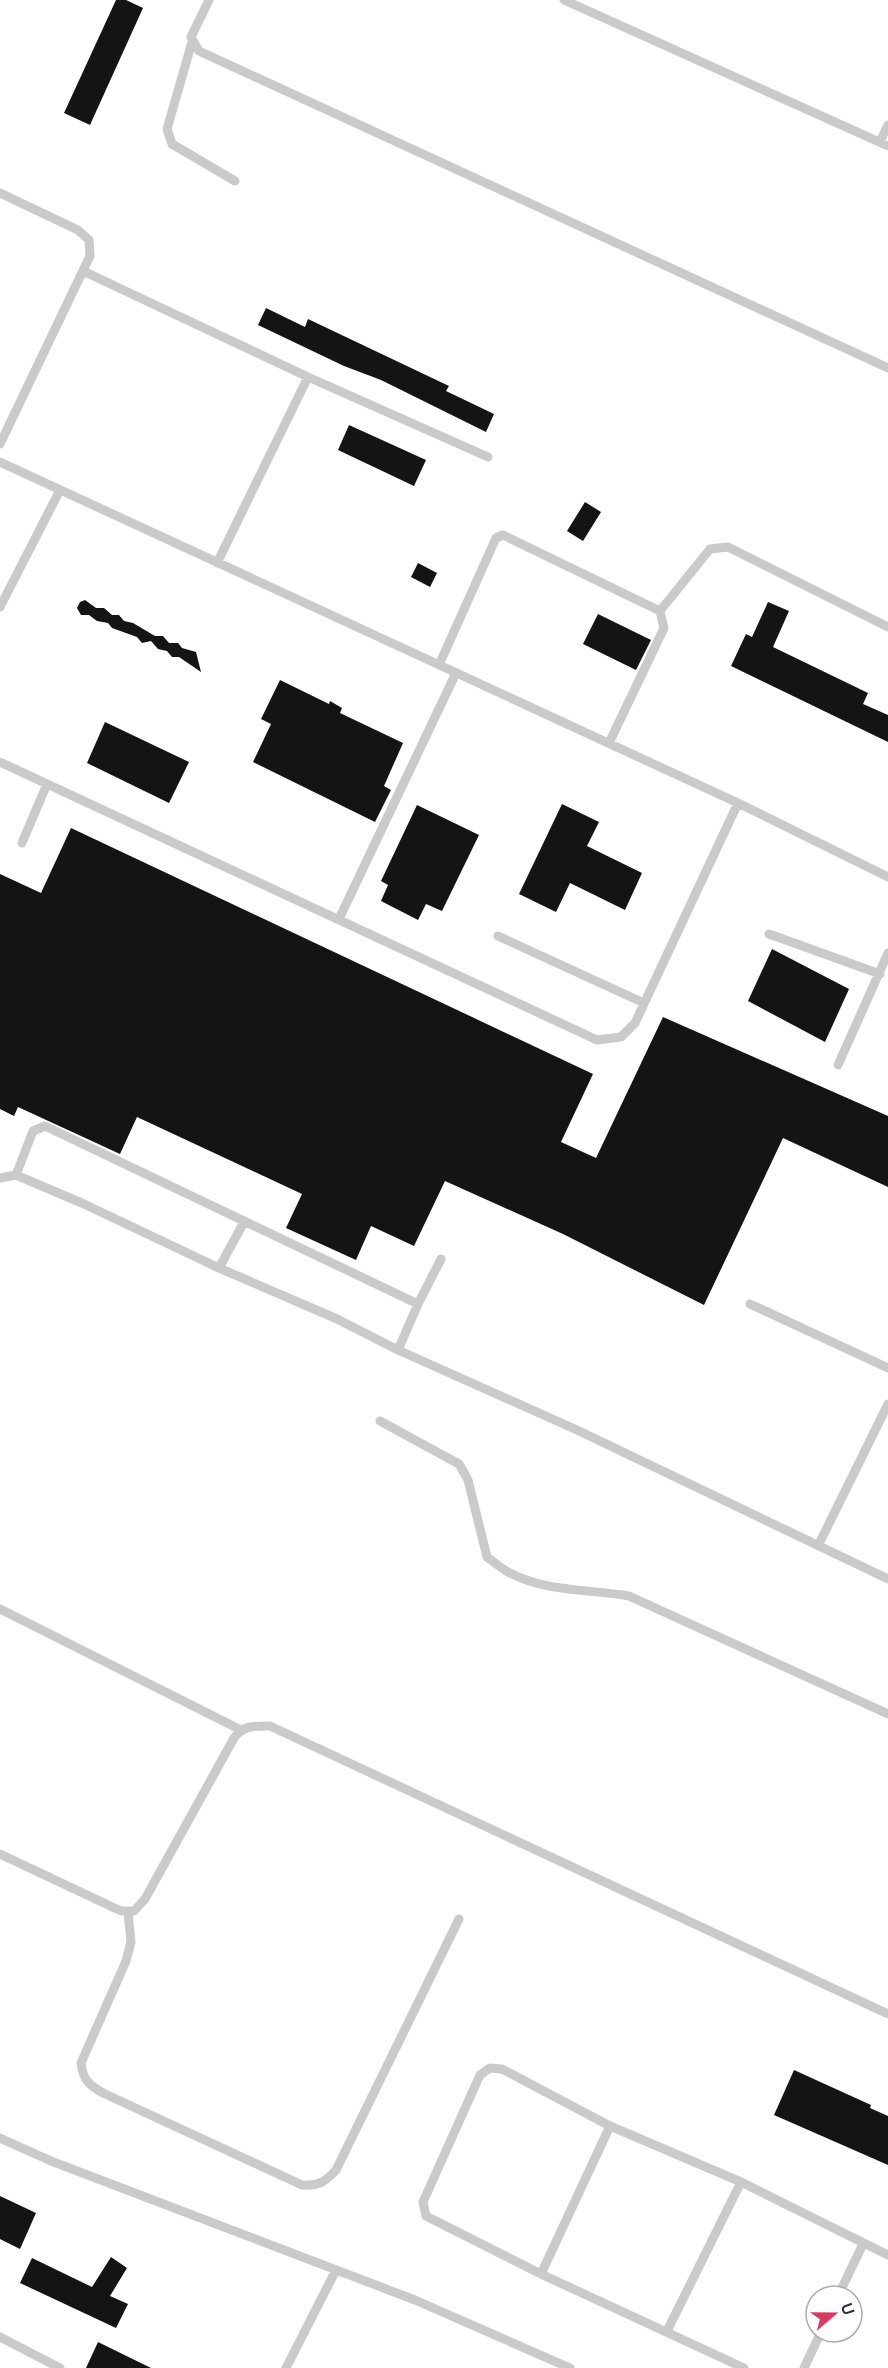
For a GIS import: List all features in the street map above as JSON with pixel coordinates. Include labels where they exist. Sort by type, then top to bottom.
[{"type":"lane","points":[[209,0],[191,37],[192,42],[167,129],[172,144],[235,182]]},
{"type":"lane","points":[[564,0],[884,144],[888,125]]},
{"type":"lane","points":[[192,42],[199,51],[888,368]]},
{"type":"lane","points":[[0,193],[78,230],[89,240],[90,256],[0,444]]},
{"type":"lane","points":[[83,271],[308,377],[488,457]]},
{"type":"lane","points":[[217,563],[308,377]]},
{"type":"lane","points":[[0,462],[738,803],[888,877]]},
{"type":"lane","points":[[0,607],[60,490]]},
{"type":"lane","points":[[439,665],[496,538],[503,535],[660,610],[664,619],[664,628],[609,743]]},
{"type":"lane","points":[[660,610],[710,549],[728,547],[888,627]]},
{"type":"lane","points":[[339,919],[456,673]]},
{"type":"lane","points":[[0,762],[597,1040],[621,1037],[635,1023],[738,803]]},
{"type":"lane","points":[[22,843],[47,784]]},
{"type":"lane","points":[[769,934],[880,974]]},
{"type":"lane","points":[[498,936],[644,1004]]},
{"type":"lane","points":[[838,1065],[888,953]]},
{"type":"lane","points":[[16,1175],[33,1131],[45,1126],[418,1305]]},
{"type":"lane","points":[[0,1178],[16,1175],[84,1204],[219,1268],[335,1318],[398,1350],[577,1430],[888,1579]]},
{"type":"lane","points":[[219,1268],[244,1222]]},
{"type":"lane","points":[[398,1350],[441,1259]]},
{"type":"lane","points":[[750,1304],[888,1368]]},
{"type":"lane","points":[[818,1545],[888,1404]]},
{"type":"lane","points":[[380,1421],[459,1464],[468,1480],[487,1557],[510,1573],[552,1588],[589,1589],[629,1596],[888,1714]]},
{"type":"lane","points":[[0,1609],[240,1730]]},
{"type":"lane","points":[[0,1854],[121,1911],[128,1912],[140,1906],[145,1899],[240,1730],[252,1725],[280,1729],[888,2014]]},
{"type":"lane","points":[[128,1912],[131,1942],[126,1961],[81,2063],[82,2075],[89,2085],[302,2185],[315,2186],[326,2182],[336,2170],[459,1919]]},
{"type":"lane","points":[[744,2368],[541,2274],[426,2216],[423,2202],[480,2075],[490,2068],[502,2069],[610,2126],[741,2182],[888,2255]]},
{"type":"lane","points":[[541,2274],[610,2126]]},
{"type":"lane","points":[[0,2138],[51,2161],[415,2300],[570,2368]]},
{"type":"lane","points":[[667,2331],[741,2182]]},
{"type":"lane","points":[[844,2284],[863,2244]]},
{"type":"lane","points":[[286,2368],[336,2270]]},
{"type":"lane","points":[[0,2337],[60,2368]]},
{"type":"lane","points":[[804,2368],[815,2344]]},
{"type":"building","points":[[116,0],[126,0],[143,8],[90,125],[64,113]]},
{"type":"building","points":[[266,308],[305,327],[308,319],[449,386],[446,391],[494,414],[486,432],[381,380],[344,366],[258,325]]},
{"type":"building","points":[[349,425],[426,460],[414,486],[338,450]]},
{"type":"building","points":[[585,502],[601,512],[583,541],[567,531]]},
{"type":"building","points":[[418,563],[437,573],[430,587],[411,577]]},
{"type":"building","points":[[85,600],[96,608],[104,608],[112,615],[119,615],[124,621],[133,623],[155,636],[163,636],[169,643],[178,643],[182,648],[196,652],[201,672],[179,657],[172,657],[167,651],[158,649],[151,641],[142,643],[137,637],[112,628],[108,623],[97,621],[89,615],[81,615],[77,608],[80,602]]},
{"type":"building","points":[[768,602],[789,611],[773,647],[868,693],[863,704],[888,715],[888,742],[731,666],[746,634],[752,637]]},
{"type":"building","points":[[598,614],[651,640],[636,670],[583,644]]},
{"type":"building","points":[[280,680],[329,704],[330,701],[342,708],[340,713],[403,743],[384,786],[391,790],[375,822],[253,762],[271,724],[261,719]]},
{"type":"building","points":[[105,722],[189,762],[169,803],[87,763]]},
{"type":"building","points":[[562,804],[599,822],[587,846],[642,873],[625,910],[570,883],[556,912],[519,894]]},
{"type":"building","points":[[417,805],[479,835],[442,911],[426,904],[418,920],[381,901],[388,885],[381,881]]},
{"type":"building","points":[[71,828],[593,1074],[561,1142],[596,1158],[663,1017],[888,1116],[888,1187],[783,1138],[704,1305],[563,1234],[445,1181],[414,1246],[371,1226],[356,1260],[286,1228],[302,1194],[137,1117],[120,1154],[18,1107],[14,1116],[0,1109],[0,874],[41,893]]},
{"type":"building","points":[[772,949],[849,989],[825,1042],[748,1001]]},
{"type":"building","points":[[794,2070],[871,2105],[870,2108],[888,2116],[888,2165],[774,2115]]},
{"type":"building","points":[[0,2196],[36,2213],[20,2249],[0,2239]]},
{"type":"building","points":[[111,2257],[127,2268],[110,2296],[128,2304],[116,2328],[20,2283],[32,2258],[92,2287]]},
{"type":"building","points":[[98,2342],[151,2368],[86,2368]]}]
